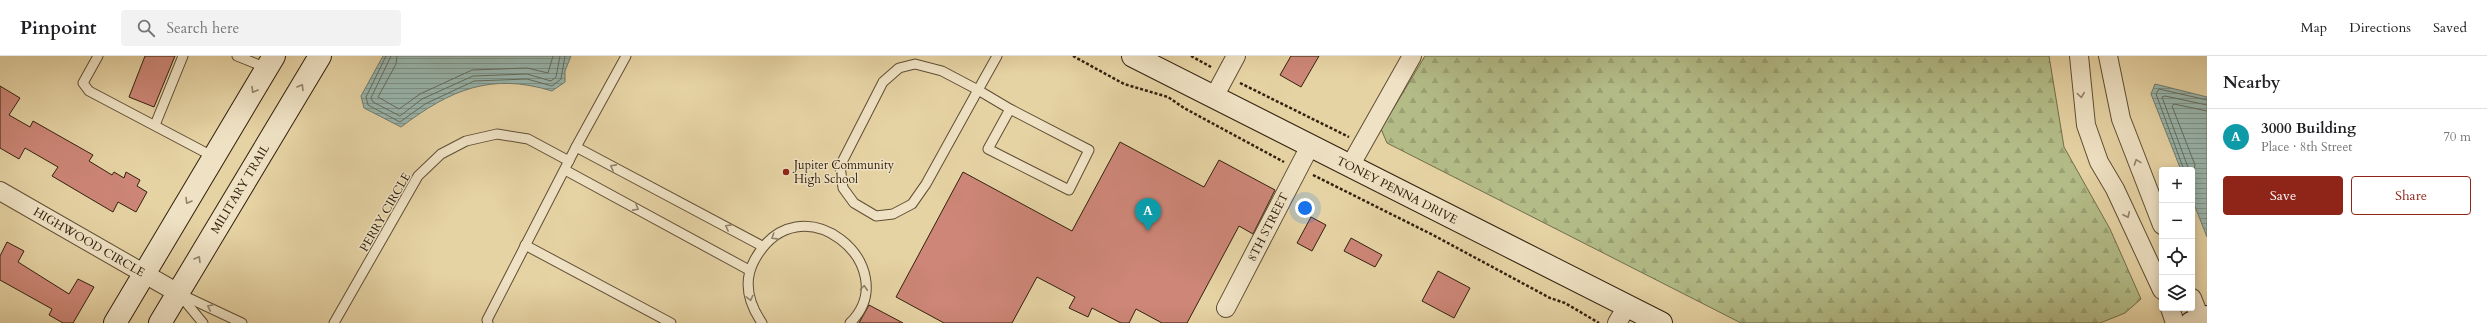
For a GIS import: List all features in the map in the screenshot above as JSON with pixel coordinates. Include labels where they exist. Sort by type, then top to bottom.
[{"type":"main road","name":"MILITARY TRAIL","points":[[160,323],[320,56]]},
{"type":"main road","name":"TONEY PENNA DRIVE","points":[[1133,56],[1350,166],[1622,315],[1661,323]]},
{"type":"main road","points":[[116,323],[270,62]]},
{"type":"street","points":[[1214,97],[1236,56]]},
{"type":"street","points":[[1350,166],[1412,56]]},
{"type":"street","points":[[2079,56],[2081,89],[2088,132],[2099,162],[2115,189],[2159,284]]},
{"type":"street","points":[[2108,56],[2121,119],[2159,217]]},
{"type":"street","name":"8TH STREET","points":[[1226,308],[1310,146]]},
{"type":"street","name":"HIGHWOOD CIRCLE","points":[[0,191],[178,293]]},
{"type":"street","points":[[2195,307],[2200,321]]},
{"type":"street","points":[[2171,311],[2176,323]]},
{"type":"lane","points":[[98,56],[83,83],[89,90],[214,157]]},
{"type":"lane","points":[[155,125],[183,56]]},
{"type":"lane","points":[[237,56],[270,62]]},
{"type":"lane","points":[[488,323],[487,320],[525,245],[576,147],[626,56]]},
{"type":"lane","points":[[997,56],[978,90],[926,184],[912,204],[893,214],[876,216],[854,203],[843,188],[840,166],[883,82],[899,68],[915,64],[942,71],[978,90],[1010,109],[1090,150],[1068,190],[988,149],[1010,109]]},
{"type":"lane","name":"PERRY CIRCLE","points":[[334,323],[418,176],[441,154],[466,141],[497,134],[528,139],[569,161]]},
{"type":"lane","points":[[576,147],[762,246]]},
{"type":"lane","points":[[565,170],[749,270]]},
{"type":"lane","points":[[762,323],[750,302],[748,291],[749,270],[762,246],[772,237],[790,228],[805,226],[819,227],[834,233],[856,253],[864,275],[863,300],[850,323]]},
{"type":"lane","points":[[525,245],[671,323]]},
{"type":"lane","points":[[178,293],[203,323]]},
{"type":"lane","points":[[178,293],[242,323]]},
{"type":"path","points":[[1073,56],[1124,84],[1168,97],[1184,108],[1283,162]]},
{"type":"path","points":[[1191,56],[1217,71]]},
{"type":"path","points":[[1236,82],[1349,137]]},
{"type":"path","points":[[1320,178],[1433,235],[1550,298],[1565,303],[1599,323]]},
{"type":"green space","points":[[1425,56],[2049,56],[2064,147],[2110,229],[2141,299],[2125,313],[2100,323],[1741,323],[1387,143],[1381,129]]},
{"type":"water","points":[[383,56],[571,56],[565,71],[565,82],[552,91],[510,83],[490,84],[472,88],[454,94],[437,103],[401,127],[364,108],[361,96]]},
{"type":"water","points":[[2155,84],[2207,97],[2207,237],[2195,207],[2195,167],[2180,167],[2151,94]]},
{"type":"building","points":[[145,56],[175,56],[154,107],[129,97]]},
{"type":"building","points":[[1291,56],[1319,56],[1301,87],[1280,75]]},
{"type":"building","points":[[0,86],[20,98],[9,115],[30,127],[33,121],[93,155],[89,161],[112,175],[114,172],[124,178],[126,172],[140,180],[137,186],[147,192],[136,212],[118,202],[113,212],[52,176],[58,167],[25,148],[19,159],[0,148]]},
{"type":"building","points":[[1120,142],[1204,187],[1219,160],[1275,190],[1253,234],[1239,226],[1187,323],[1162,323],[1136,309],[1129,323],[1121,323],[1092,308],[1088,317],[1069,308],[1075,297],[1037,277],[1012,323],[944,323],[896,297],[963,172],[1072,231]]},
{"type":"building","points":[[1311,217],[1326,225],[1312,251],[1297,243]]},
{"type":"building","points":[[1351,238],[1382,255],[1375,267],[1344,251]]},
{"type":"building","points":[[7,242],[24,251],[18,262],[69,294],[78,279],[94,287],[73,323],[63,323],[49,315],[52,309],[0,280],[0,256]]},
{"type":"building","points":[[1438,271],[1470,288],[1454,318],[1422,301]]},
{"type":"building","points":[[869,305],[903,323],[859,323]]},
{"type":"place","name":"Jupiter Community High School","points":[[786,172]]},
{"type":"place","name":"3000 Building","points":[[1148,231]]}]
